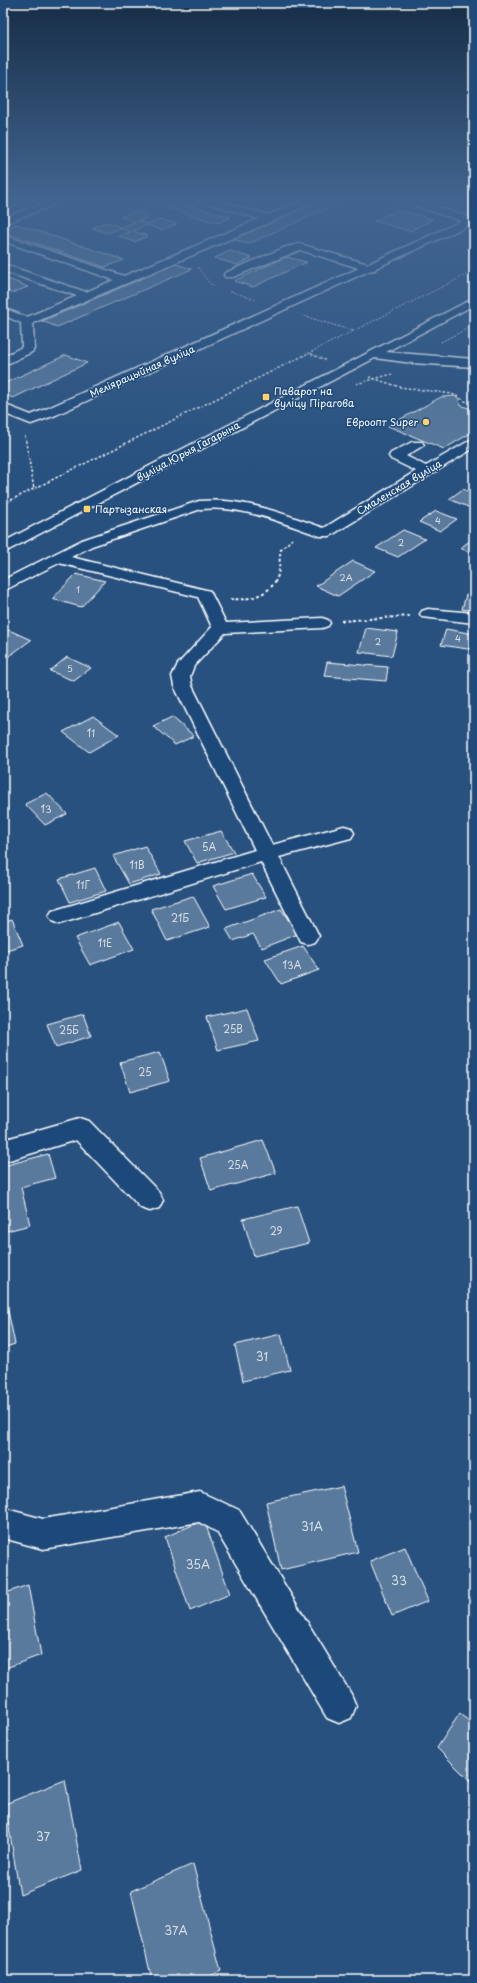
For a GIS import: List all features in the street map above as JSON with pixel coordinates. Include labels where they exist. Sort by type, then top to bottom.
[{"type":"street","points":[[72,291],[88,296]]},
{"type":"street","points":[[3,311],[27,321],[100,291]]},
{"type":"street","name":"Меліярацыйная вуліца","points":[[31,420],[52,412],[320,291]]},
{"type":"street","name":"вуліца Юрыя Гагарына","points":[[3,548],[474,300]]},
{"type":"street","points":[[3,362],[28,349],[27,321]]},
{"type":"street","points":[[372,354],[412,360],[474,363]]},
{"type":"street","points":[[3,408],[31,420]]},
{"type":"street","name":"Смаленская вуліца","points":[[306,527],[324,533],[474,442]]},
{"type":"street","points":[[417,445],[396,456],[426,471]]},
{"type":"street","points":[[3,586],[55,558],[87,543],[199,505],[212,503],[232,504],[306,527]]},
{"type":"street","points":[[55,558],[204,594],[220,628]]},
{"type":"street","points":[[428,614],[474,618]]},
{"type":"street","points":[[308,936],[268,853],[183,686],[181,676],[186,664],[220,628],[322,623]]},
{"type":"street","points":[[59,916],[268,853],[344,833]]},
{"type":"street","points":[[3,1151],[80,1128],[150,1200]]},
{"type":"street","points":[[3,1523],[43,1534],[200,1506],[228,1521],[339,1706]]},
{"type":"path","points":[[3,504],[435,291]]},
{"type":"path","points":[[279,309],[353,331]]},
{"type":"path","points":[[440,343],[474,324]]},
{"type":"path","points":[[309,353],[344,368],[406,388],[448,392],[460,396],[467,402]]},
{"type":"path","points":[[31,420],[24,430],[34,489]]},
{"type":"path","points":[[204,594],[232,600],[254,597],[265,592],[277,577],[281,549],[306,527]]},
{"type":"path","points":[[322,623],[428,614]]},
{"type":"building","points":[[6,291],[19,291],[12,293]]},
{"type":"building","points":[[114,291],[142,291],[57,327],[42,321]]},
{"type":"building","points":[[66,355],[87,363],[13,398],[3,394],[3,384]]},
{"type":"building","points":[[458,396],[460,405],[474,410],[474,431],[444,449],[388,426],[441,397]]},
{"type":"building","points":[[463,489],[474,494],[473,509],[449,499]]},
{"type":"building","points":[[436,511],[457,519],[440,531],[419,522]]},
{"type":"building","points":[[403,530],[425,539],[398,557],[376,548]]},
{"type":"building","points":[[474,538],[474,554],[460,548]]},
{"type":"building","points":[[353,561],[375,571],[338,596],[316,586]]},
{"type":"building","points":[[76,574],[105,581],[81,607],[52,599]]},
{"type":"building","points":[[466,595],[474,596],[474,611],[462,609]]},
{"type":"building","points":[[366,628],[398,632],[392,656],[359,652]]},
{"type":"building","points":[[446,629],[474,634],[474,650],[441,645]]},
{"type":"building","points":[[9,630],[31,640],[5,659],[3,658],[3,635]]},
{"type":"building","points":[[67,657],[91,668],[74,681],[50,671]]},
{"type":"building","points":[[327,662],[388,667],[386,681],[324,676]]},
{"type":"building","points":[[93,716],[119,735],[89,752],[63,732]]},
{"type":"building","points":[[172,717],[194,736],[175,745],[153,726]]},
{"type":"building","points":[[47,793],[67,814],[45,825],[25,804]]},
{"type":"building","points":[[221,831],[234,852],[197,863],[185,841]]},
{"type":"building","points":[[145,846],[161,874],[129,884],[113,856]]},
{"type":"building","points":[[95,868],[106,891],[70,902],[59,879]]},
{"type":"building","points":[[252,874],[266,897],[226,909],[213,886]]},
{"type":"building","points":[[193,896],[210,927],[167,941],[151,909]]},
{"type":"building","points":[[281,909],[298,934],[262,948],[253,934],[233,941],[226,929]]},
{"type":"building","points":[[12,919],[23,945],[3,951],[3,922]]},
{"type":"building","points":[[119,922],[134,949],[90,965],[75,938]]},
{"type":"building","points":[[303,946],[319,970],[281,984],[265,959]]},
{"type":"building","points":[[247,1008],[259,1041],[218,1050],[207,1017]]},
{"type":"building","points":[[83,1014],[91,1036],[56,1047],[47,1024]]},
{"type":"building","points":[[160,1052],[170,1081],[130,1092],[120,1062]]},
{"type":"building","points":[[263,1140],[276,1173],[211,1191],[200,1158]]},
{"type":"building","points":[[48,1154],[55,1178],[21,1187],[30,1225],[3,1232],[3,1166]]},
{"type":"building","points":[[297,1206],[309,1243],[254,1256],[243,1219]]},
{"type":"building","points":[[7,1306],[15,1344],[3,1348],[3,1308]]},
{"type":"building","points":[[281,1334],[290,1370],[243,1381],[235,1345]]},
{"type":"building","points":[[341,1486],[358,1552],[281,1570],[266,1502]]},
{"type":"building","points":[[204,1520],[230,1594],[190,1611],[165,1537]]},
{"type":"building","points":[[405,1547],[428,1601],[392,1616],[370,1561]]},
{"type":"building","points":[[28,1585],[41,1655],[3,1669],[3,1594]]},
{"type":"building","points":[[460,1713],[474,1726],[474,1785],[437,1748]]},
{"type":"building","points":[[65,1780],[82,1870],[20,1895],[5,1804]]},
{"type":"building","points":[[193,1864],[221,1971],[202,1980],[152,1980],[131,1891]]},
{"type":"place","name":"Паварот на вуліцу Пірагова","points":[[266,397]]},
{"type":"place","name":"Евроопт Super","points":[[426,422]]},
{"type":"place","name":"Партызанская","points":[[87,509]]}]
